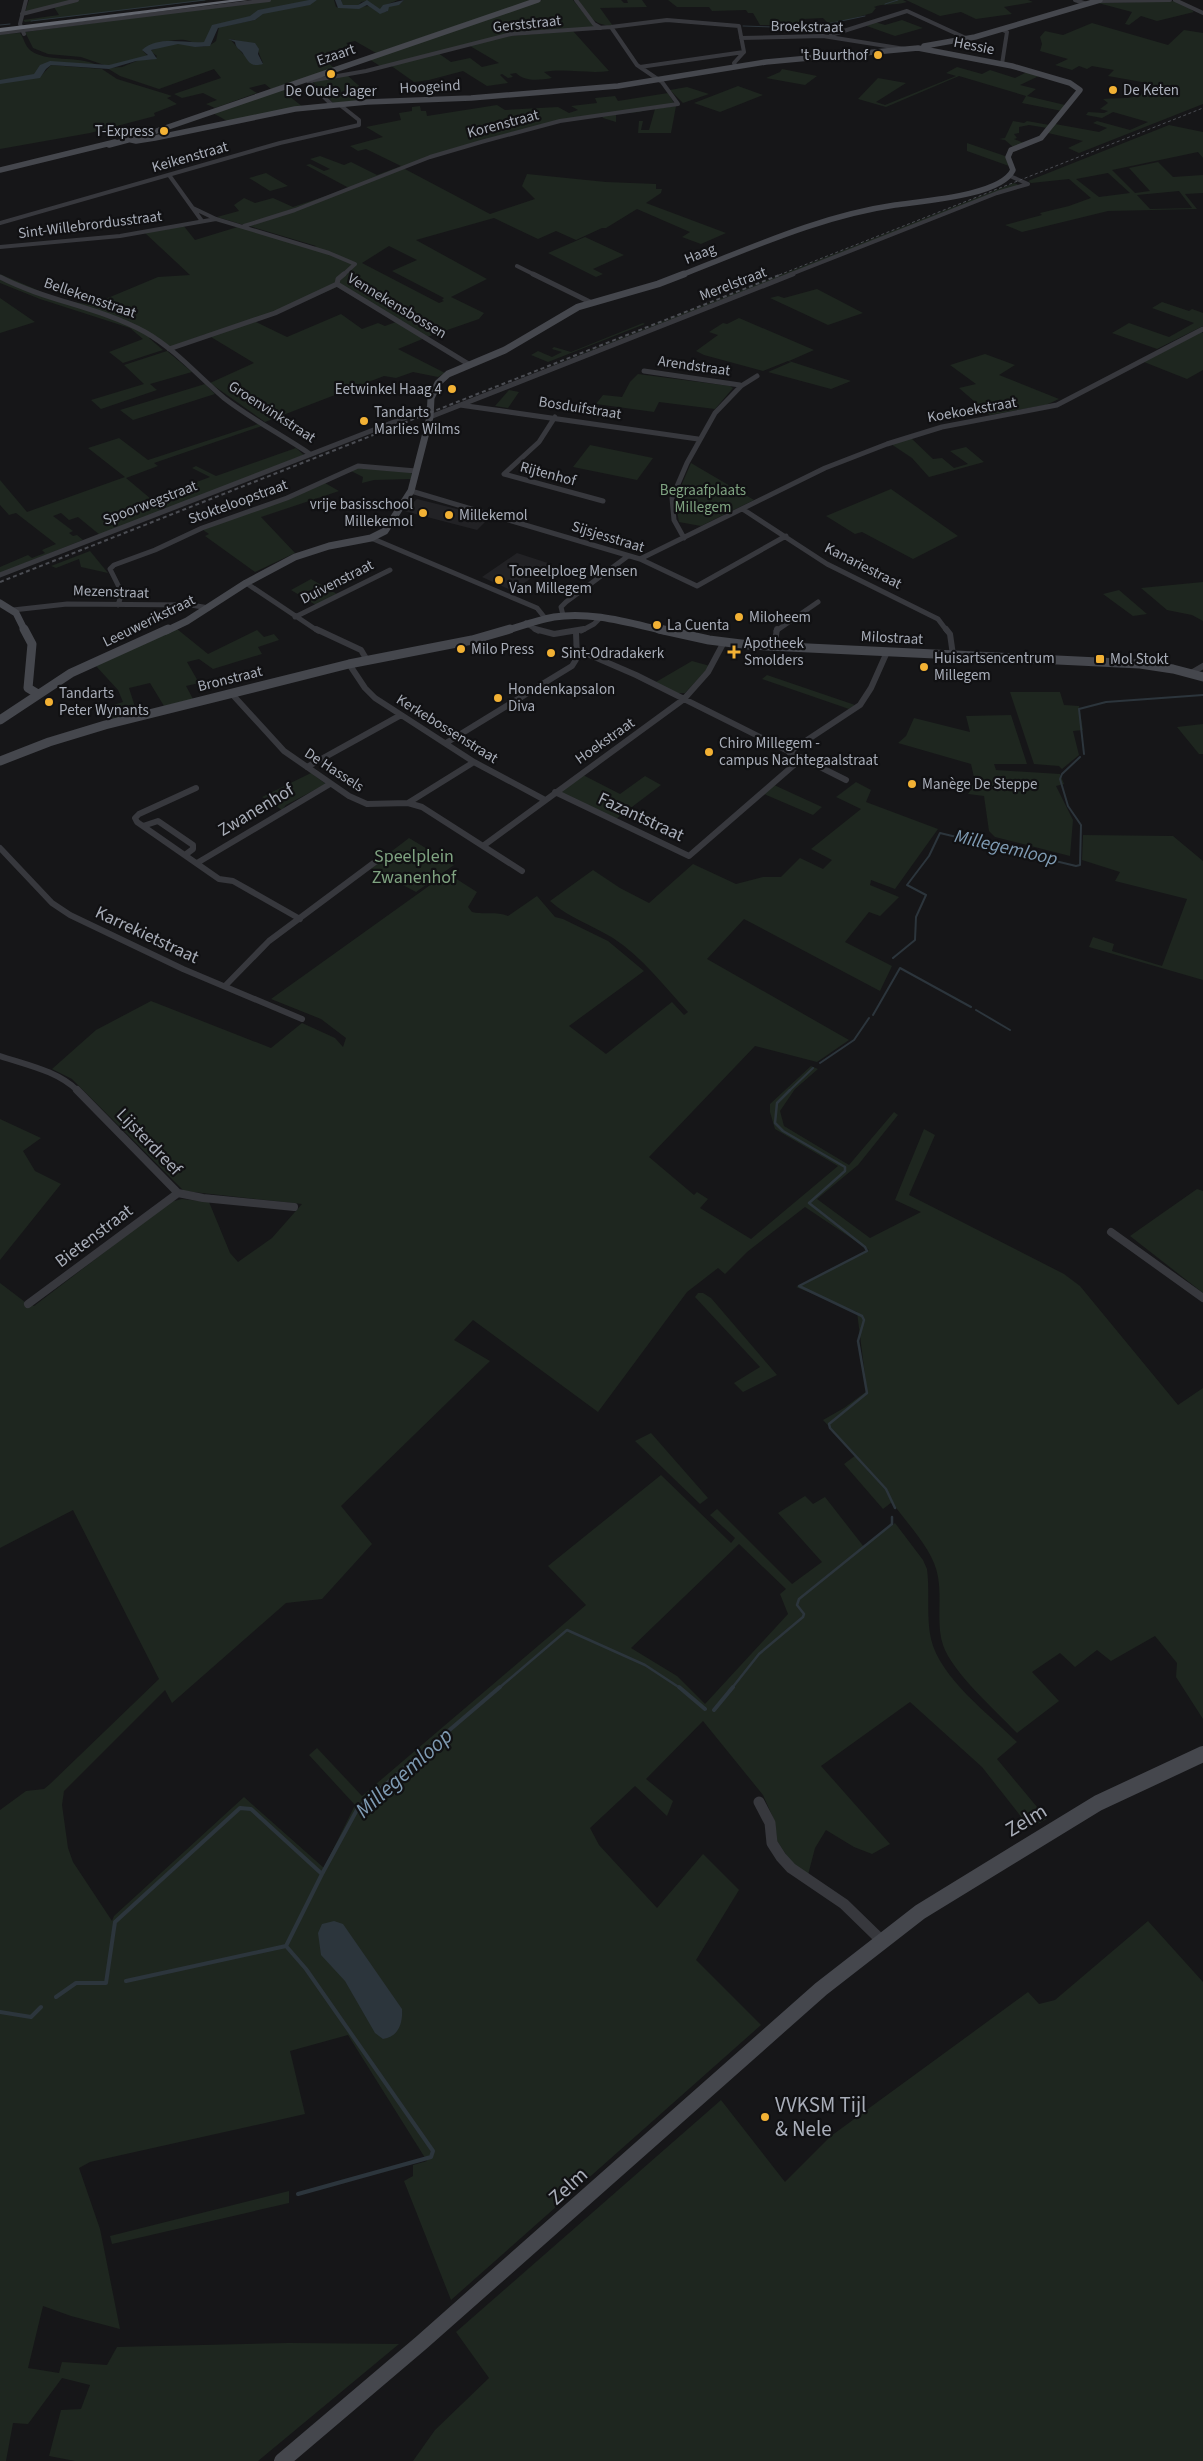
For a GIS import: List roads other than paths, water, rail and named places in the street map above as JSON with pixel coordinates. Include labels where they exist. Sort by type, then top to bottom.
[{"type":"highway","points":[[22,29],[223,0]]},
{"type":"highway","points":[[0,30],[22,29],[245,0]]},
{"type":"street","points":[[26,0],[22,14],[22,29],[268,0]]},
{"type":"street","points":[[22,14],[77,0]]},
{"type":"street","name":"Ezaart","points":[[0,170],[128,139],[307,80],[538,0]]},
{"type":"street","points":[[576,0],[594,24],[601,28]]},
{"type":"street","points":[[1075,0],[1087,4]]},
{"type":"street","points":[[918,48],[968,39],[1003,30],[1099,0],[1170,0]]},
{"type":"street","points":[[1175,0],[1183,1],[1194,10],[1203,13]]},
{"type":"street","points":[[826,36],[907,11],[968,39]]},
{"type":"street","name":"Gerststraat","points":[[307,80],[366,71],[498,36],[611,28],[651,21],[680,20],[739,26],[741,38]]},
{"type":"street","name":"Korenstraat","points":[[244,226],[295,210],[430,157],[481,142],[560,121],[678,104],[659,80],[640,67],[611,28]]},
{"type":"street","points":[[1002,64],[1006,38],[1006,31],[1003,30]]},
{"type":"street","name":"Broekstraat","points":[[741,38],[826,36],[905,49]]},
{"type":"street","points":[[741,38],[744,52]]},
{"type":"street","name":"Hessie","points":[[736,67],[772,61],[918,48],[1002,64],[1070,83],[1080,90],[1041,138],[1010,150],[1008,157],[1013,170],[1010,176]]},
{"type":"street","points":[[640,67],[744,52]]},
{"type":"street","points":[[736,67],[734,63],[744,52]]},
{"type":"street","name":"Hoogeind","points":[[128,139],[136,141],[156,138],[281,111],[340,104],[618,86],[736,67]]},
{"type":"street","points":[[307,80],[332,105]]},
{"type":"street","name":"Keikenstraat","points":[[0,223],[280,144],[358,125],[358,120],[340,104]]},
{"type":"street","points":[[169,175],[202,221]]},
{"type":"street","name":"Haag","points":[[380,535],[389,527],[411,492],[430,417],[431,398],[441,378],[505,350],[566,312],[658,284],[822,221],[905,203],[965,196],[1010,176]]},
{"type":"street","name":"Merelstraat","points":[[430,417],[997,193],[1028,184],[1010,176]]},
{"type":"street","points":[[193,208],[216,219]]},
{"type":"street","name":"Sint-Willebrordusstraat","points":[[0,247],[120,236],[216,219],[329,253],[355,264],[338,279],[337,284]]},
{"type":"street","points":[[517,266],[592,303]]},
{"type":"street","name":"Bellekensstraat","points":[[0,277],[44,296],[129,323],[152,336],[169,349]]},
{"type":"street","name":"Vennekensbossen","points":[[169,349],[275,312],[337,284],[470,365]]},
{"type":"street","name":"Koekoekstraat","points":[[640,559],[744,510],[825,468],[922,432],[1057,405],[1203,329]]},
{"type":"street","name":"Groenvinkstraat","points":[[169,349],[228,400],[310,454],[430,408]]},
{"type":"street","name":"Arendstraat","points":[[644,371],[740,385]]},
{"type":"street","name":"Arendstraat","points":[[684,538],[676,524],[671,506],[672,498],[698,439],[715,413],[740,385],[757,376]]},
{"type":"street","name":"Bosduifstraat","points":[[458,405],[555,417],[698,439]]},
{"type":"street","name":"Rijtenhof","points":[[555,417],[539,442],[504,474],[603,501]]},
{"type":"street","name":"Spoorwegstraat","points":[[0,575],[310,454]]},
{"type":"street","name":"Stokteloopstraat","points":[[118,605],[122,593],[110,569],[114,565],[155,550],[195,531],[287,498],[358,466],[416,471]]},
{"type":"street","name":"Sijsjesstraat","points":[[411,492],[640,559],[697,586],[786,536]]},
{"type":"street","name":"Kanariestraat","points":[[744,510],[827,564],[938,619],[950,634],[954,655]]},
{"type":"street","points":[[380,535],[386,545]]},
{"type":"street","name":"Leeuwerikstraat","points":[[0,720],[71,673],[175,627],[246,584],[305,553],[380,535]]},
{"type":"street","points":[[371,538],[537,608],[545,618]]},
{"type":"street","points":[[563,615],[562,607],[566,602],[628,556]]},
{"type":"street","name":"Duivenstraat","points":[[295,617],[390,570]]},
{"type":"street","name":"Duivenstraat","points":[[246,584],[324,634],[361,650],[367,660]]},
{"type":"street","points":[[774,646],[776,630],[818,602]]},
{"type":"street","points":[[0,603],[13,610],[32,644],[28,688],[38,694]]},
{"type":"street","name":"Mezenstraat","points":[[13,610],[55,603],[196,605],[209,608]]},
{"type":"street","name":"Milostraat","points":[[563,615],[601,617],[724,642],[1140,664],[1203,677]]},
{"type":"street","name":"Bronstraat","points":[[0,761],[68,736],[231,693],[367,660],[472,640],[526,623],[563,615]]},
{"type":"street","points":[[526,623],[539,632],[576,633],[593,626],[601,617]]},
{"type":"street","points":[[446,743],[572,666],[577,658],[576,633]]},
{"type":"street","name":"Hoekstraat","points":[[483,846],[684,699],[708,672],[724,642]]},
{"type":"street","points":[[576,649],[684,699],[846,780]]},
{"type":"street","points":[[789,752],[860,705],[871,688],[888,652]]},
{"type":"street","name":"Kerkebossenstraat","points":[[349,664],[368,692],[401,715],[474,762],[545,800]]},
{"type":"street","points":[[1191,673],[1203,666]]},
{"type":"street","name":"De Hassels","points":[[231,693],[284,752],[330,784],[358,801],[368,804],[408,803],[422,807],[522,871]]},
{"type":"street","points":[[308,767],[401,715]]},
{"type":"street","name":"Fazantstraat","points":[[555,792],[688,856],[802,758]]},
{"type":"street","points":[[408,803],[474,762]]},
{"type":"street","name":"Zwanenhof","points":[[196,863],[330,784]]},
{"type":"street","points":[[196,788],[139,814],[135,818],[142,826],[219,879],[233,881],[300,919]]},
{"type":"street","points":[[142,826],[158,821],[179,835],[194,847],[185,855]]},
{"type":"street","name":"Karrekietstraat","points":[[0,848],[52,903],[70,915],[302,1019]]},
{"type":"street","points":[[226,986],[269,942],[375,862],[384,859]]},
{"type":"street","name":"Lijsterdreef","points":[[0,1056],[46,1071],[69,1082],[178,1193],[203,1198],[294,1207]]},
{"type":"street","name":"Bietenstraat","points":[[28,1304],[178,1193]]},
{"type":"street","points":[[1111,1232],[1203,1298]]},
{"type":"street","name":"Zelm","points":[[282,2461],[458,2311],[821,1989],[881,1940],[928,1906],[1071,1818],[1128,1787],[1203,1754]]},
{"type":"street","points":[[759,1802],[770,1823],[772,1843],[781,1857],[791,1868],[844,1904],[881,1940]]},
{"type":"waterway","points":[[31,21],[205,0]]},
{"type":"waterway","points":[[0,82],[37,76],[43,67],[50,63],[109,67],[135,59],[154,57],[146,50],[149,48],[178,42],[195,45],[207,44],[215,27],[252,18],[261,12],[308,4],[314,0]]},
{"type":"waterway","points":[[338,0],[340,7],[359,7],[367,2],[380,11],[386,10],[385,6],[397,4],[401,0]]},
{"type":"waterway","points":[[885,4],[898,0]]},
{"type":"waterway","points":[[808,28],[865,16]]},
{"type":"waterway","points":[[0,25],[10,24]]},
{"type":"waterway","points":[[743,26],[804,28]]},
{"type":"waterway","name":"Millegemloop","points":[[1084,754],[1079,709],[1106,702],[1203,695]]},
{"type":"waterway","name":"Millegemloop","points":[[893,958],[915,940],[916,917],[926,895],[907,885],[929,856],[940,833],[1076,866],[1080,865],[1081,825],[1068,806],[1060,779],[1062,774],[1080,757]]},
{"type":"waterway","points":[[873,1015],[900,968],[971,1007]]},
{"type":"waterway","points":[[976,1010],[1010,1030]]},
{"type":"waterway","name":"Millegemloop","points":[[820,1063],[854,1040],[869,1018]]},
{"type":"waterway","name":"Millegemloop","points":[[789,1091],[813,1068]]},
{"type":"waterway","name":"Millegemloop","points":[[789,1091],[777,1103],[775,1123],[783,1131],[845,1167],[845,1171],[809,1203],[865,1247],[867,1251],[799,1286],[862,1316],[864,1320],[858,1341],[867,1393],[829,1424],[830,1428],[886,1489],[895,1508]]},
{"type":"waterway","name":"Millegemloop","points":[[732,1688],[759,1654],[803,1617],[804,1614],[797,1605],[799,1599],[892,1524],[892,1517]]},
{"type":"waterway","name":"Millegemloop","points":[[499,1688],[567,1630],[645,1665],[680,1688]]},
{"type":"waterway","name":"Millegemloop","points":[[322,1874],[358,1808],[500,1687]]},
{"type":"waterway","name":"Millegemloop","points":[[679,1687],[705,1709]]},
{"type":"waterway","name":"Millegemloop","points":[[714,1710],[733,1687]]},
{"type":"waterway","name":"Millegemloop","points":[[56,1997],[76,1983],[106,1983],[115,1922],[240,1808],[251,1809],[322,1874]]},
{"type":"waterway","points":[[286,1946],[322,1874]]},
{"type":"waterway","points":[[126,1981],[286,1946]]},
{"type":"waterway","points":[[286,1946],[306,1969],[433,2151],[431,2157],[298,2194]]},
{"type":"waterway","name":"Millegemloop","points":[[0,2012],[31,2017],[41,2007]]},
{"type":"railway","points":[[779,275],[1203,108]]},
{"type":"railway","points":[[0,582],[782,274]]},
{"type":"place","name":"'t Buurthof","points":[[878,55]]},
{"type":"place","name":"De Oude Jager","points":[[331,74]]},
{"type":"place","name":"De Keten","points":[[1113,90]]},
{"type":"place","name":"T-Express","points":[[164,131]]},
{"type":"place","name":"Eetwinkel Haag 4","points":[[452,389]]},
{"type":"place","name":"Tandarts Marlies Wilms","points":[[364,421]]},
{"type":"place","name":"vrije basisschool Millekemol","points":[[423,513]]},
{"type":"place","name":"Millekemol","points":[[449,515]]},
{"type":"place","name":"Toneelploeg Mensen Van Millegem","points":[[499,580]]},
{"type":"place","name":"Miloheem","points":[[739,617]]},
{"type":"place","name":"La Cuenta","points":[[657,625]]},
{"type":"place","name":"Milo Press","points":[[461,649]]},
{"type":"place","name":"Apotheek Smolders","points":[[734,652]]},
{"type":"place","name":"Sint-Odradakerk","points":[[551,653]]},
{"type":"place","name":"Mol Stokt","points":[[1100,659]]},
{"type":"place","name":"Huisartsencentrum Millegem","points":[[924,667]]},
{"type":"place","name":"Hondenkapsalon Diva","points":[[498,698]]},
{"type":"place","name":"Tandarts Peter Wynants","points":[[49,702]]},
{"type":"place","name":"Chiro Millegem - campus Nachtegaalstraat","points":[[709,752]]},
{"type":"place","name":"Manège De Steppe","points":[[912,784]]},
{"type":"place","name":"VVKSM Tijl & Nele","points":[[765,2117]]},
{"type":"park label","name":"Begraafplaats Millegem","points":[[703,498]]},
{"type":"park label","name":"Speelplein Zwanenhof","points":[[414,866]]}]
